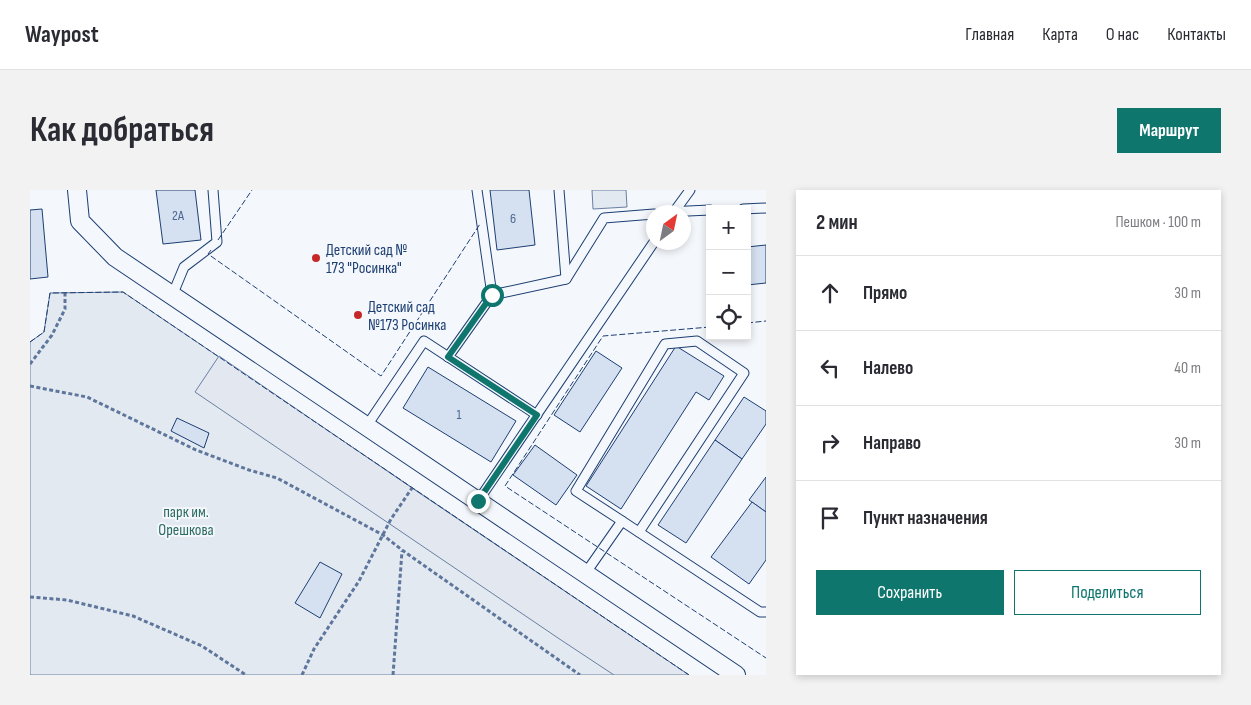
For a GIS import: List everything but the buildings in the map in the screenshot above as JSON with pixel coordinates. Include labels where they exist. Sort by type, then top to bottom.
[{"type":"street","points":[[78,190],[80,221],[114,258],[736,675]]},
{"type":"lane","points":[[172,296],[184,267],[217,242],[213,190]]},
{"type":"lane","points":[[477,190],[492,295]]},
{"type":"lane","points":[[559,190],[566,279]]},
{"type":"lane","points":[[678,205],[690,190]]},
{"type":"lane","points":[[751,209],[766,208]]},
{"type":"lane","points":[[691,211],[706,210]]},
{"type":"lane","points":[[448,357],[492,295],[566,279],[604,218],[646,215]]},
{"type":"lane","points":[[478,501],[649,250]]},
{"type":"lane","points":[[366,427],[424,341],[537,415]]},
{"type":"lane","points":[[639,532],[744,373],[697,341],[665,344],[576,491],[760,612],[766,612]]},
{"type":"lane","points":[[585,574],[622,521]]},
{"type":"path","points":[[30,364],[52,335],[65,309],[65,293]]},
{"type":"path","points":[[30,386],[87,397],[196,450],[249,470],[277,478],[383,535],[580,675]]},
{"type":"path","points":[[302,675],[314,649],[359,581],[391,518],[412,488]]},
{"type":"path","points":[[393,675],[402,550]]},
{"type":"path","points":[[30,597],[67,600],[133,616],[202,646],[246,675]]},
{"type":"green space","points":[[592,190],[626,190],[627,207],[593,209]]},
{"type":"green space","name":"парк им. Орешкова","points":[[123,292],[689,675],[30,675],[30,342],[44,332],[50,293]]},
{"type":"shaded area","points":[[219,356],[689,675],[614,675],[195,392]]},
{"type":"fence","points":[[218,240],[252,190]]},
{"type":"fence","points":[[211,250],[208,254],[381,376],[480,224]]},
{"type":"fence","points":[[30,342],[44,332],[50,293],[123,292],[689,675]]},
{"type":"fence","points":[[751,323],[766,321]]},
{"type":"fence","points":[[706,327],[603,336],[505,486],[766,658]]},
{"type":"place","name":"Детский сад № 173 \"Росинка\"","points":[[316,258]]},
{"type":"place","name":"Детский сад №173 Росинка","points":[[358,315]]},
{"type":"route","points":[[478,501],[537,415],[448,357],[492,295]]}]
